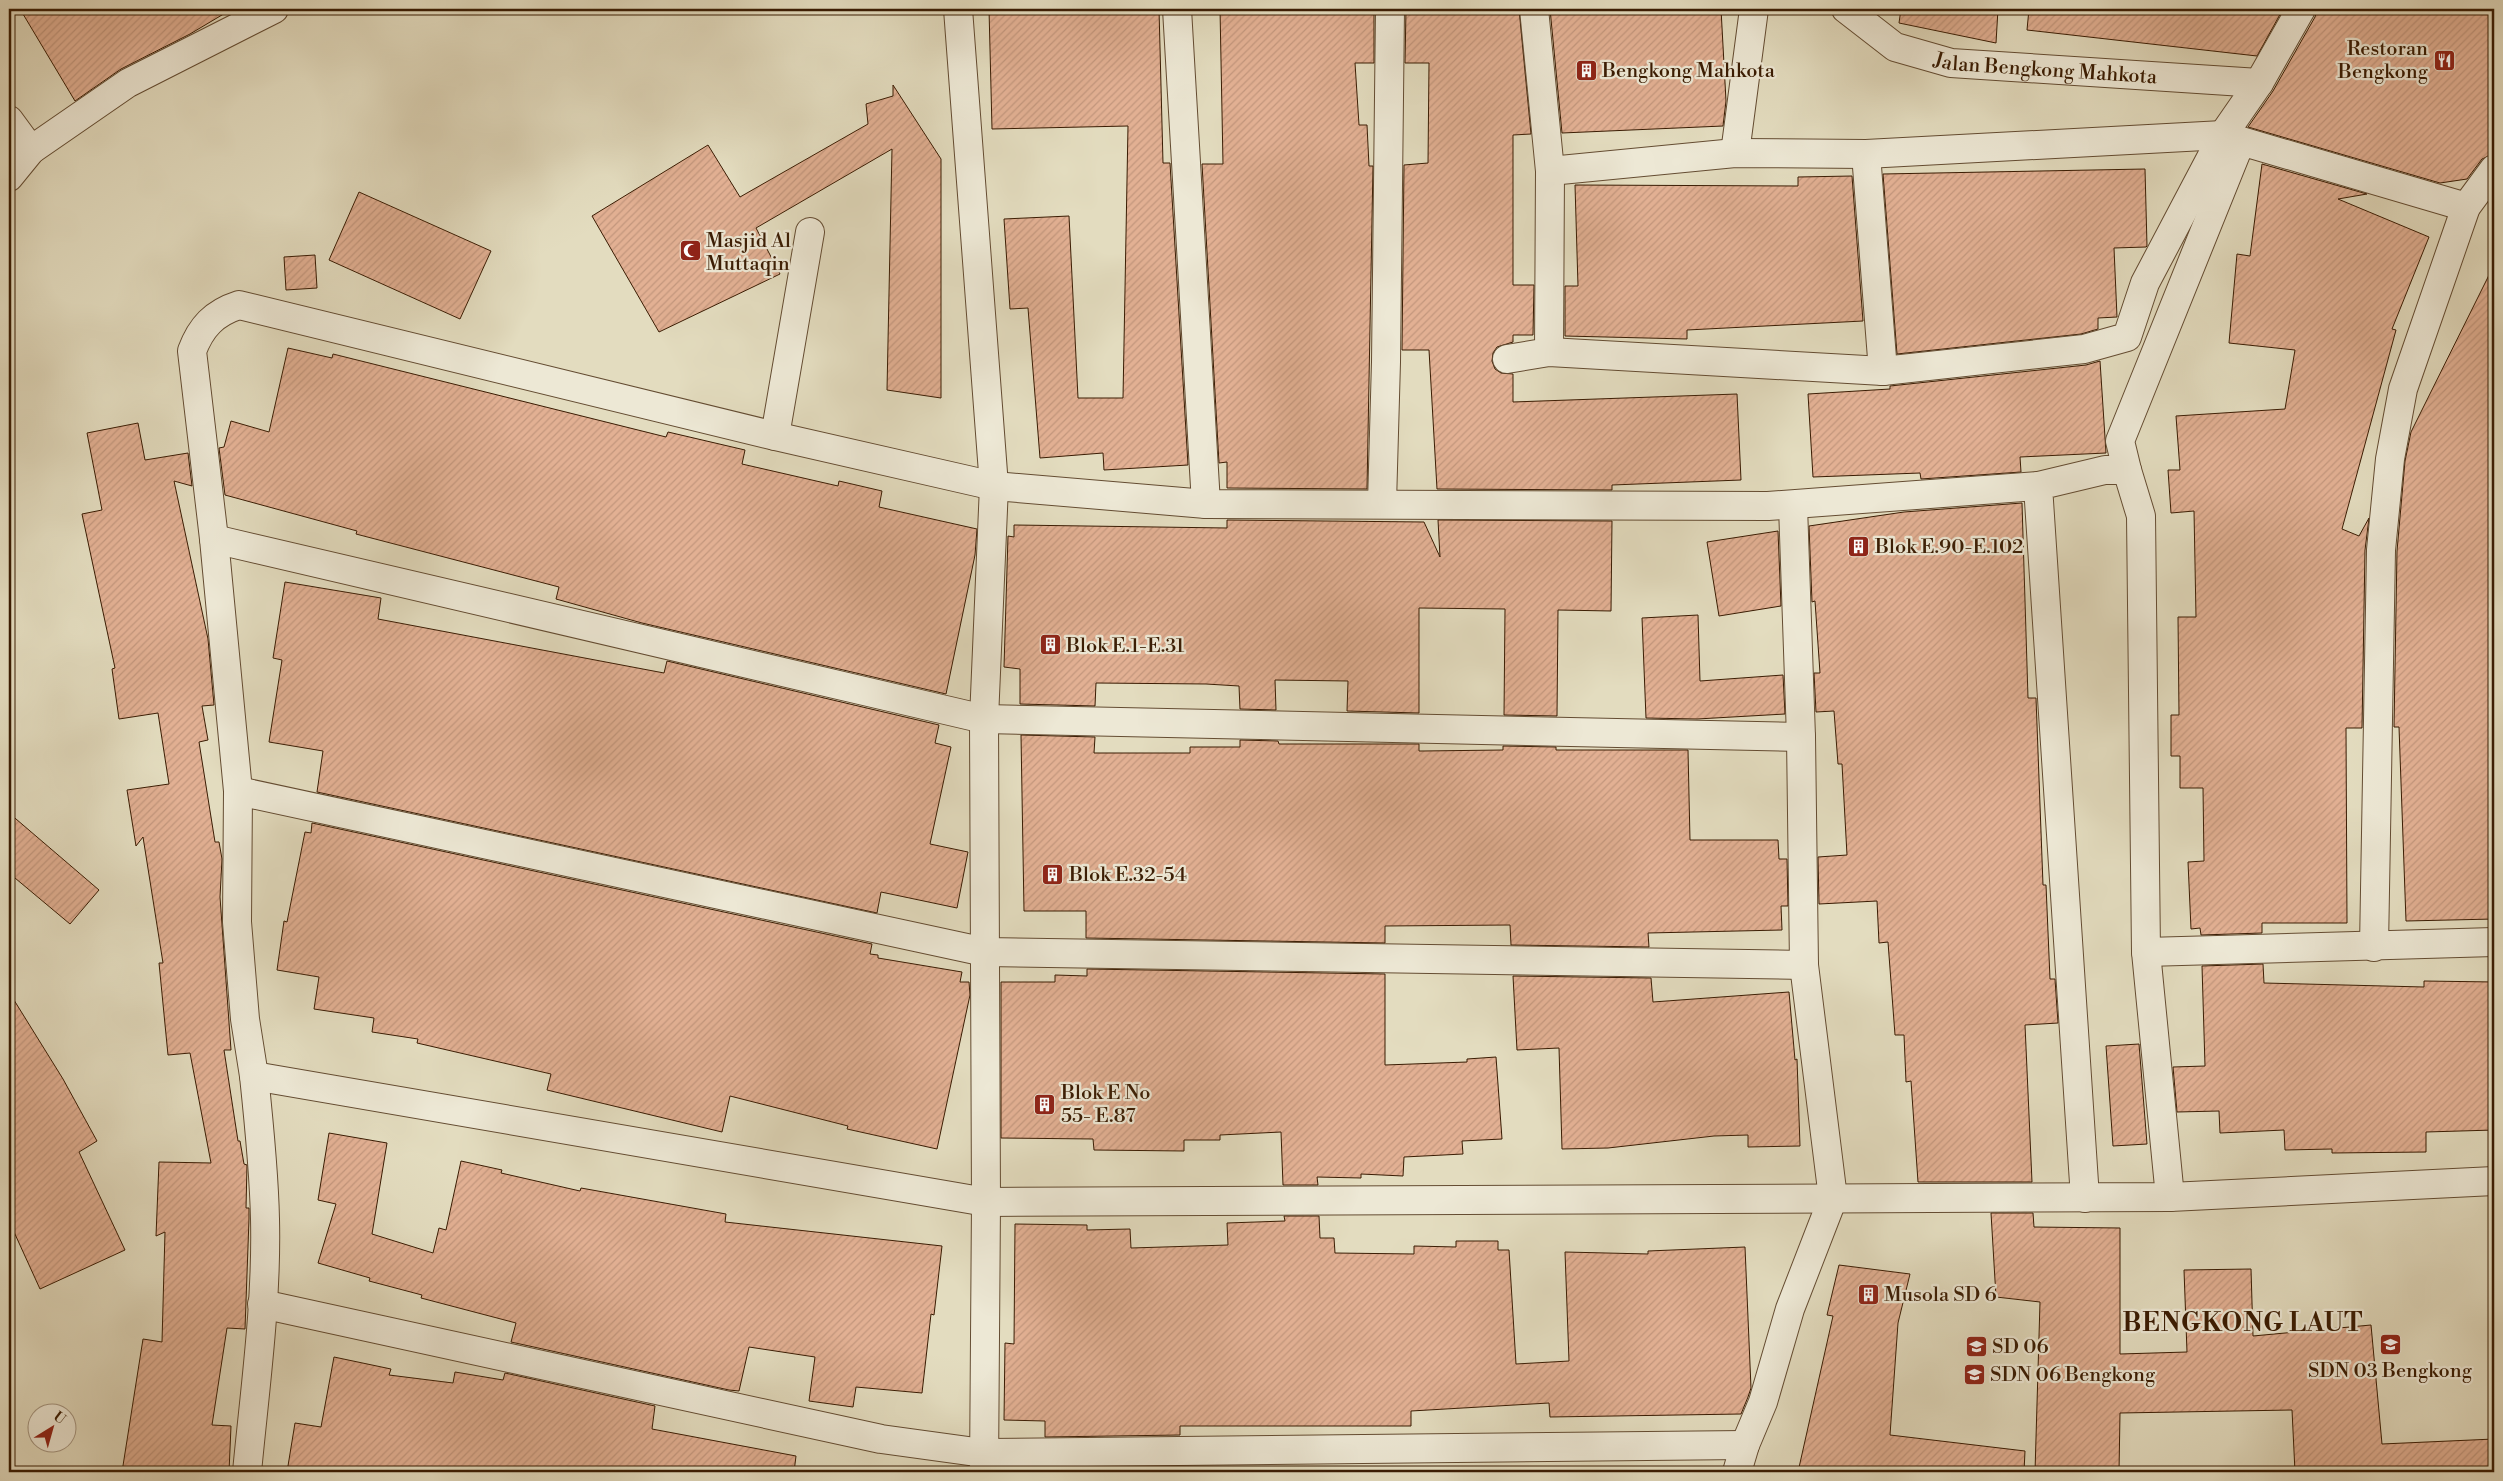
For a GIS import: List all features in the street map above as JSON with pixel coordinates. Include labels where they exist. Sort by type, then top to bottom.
[{"type":"street","points":[[9,177],[31,150],[128,83],[274,9]]},
{"type":"street","points":[[958,9],[994,486],[984,720],[986,1202],[984,1462]]},
{"type":"street","points":[[1177,9],[1206,504]]},
{"type":"street","points":[[1382,503],[1386,362],[1390,9]]},
{"type":"street","points":[[1534,9],[1550,171],[1549,352]]},
{"type":"street","points":[[1735,153],[1754,9]]},
{"type":"street","name":"Jalan Bengkong Mahkota","points":[[1846,9],[1895,48],[1951,63],[2259,83]]},
{"type":"street","points":[[1506,359],[1549,352],[1883,371],[2084,349],[2127,337],[2145,283],[2223,135],[2259,83],[2301,9]]},
{"type":"street","points":[[9,120],[31,150]]},
{"type":"street","points":[[1550,171],[1735,153],[1866,154],[2223,135]]},
{"type":"street","points":[[2170,1197],[2146,952],[2141,516],[2120,441],[2241,141],[2466,207]]},
{"type":"street","points":[[1866,154],[1883,371]]},
{"type":"street","points":[[2374,946],[2381,550],[2390,459],[2403,389],[2466,207],[2494,169]]},
{"type":"street","points":[[775,436],[810,232]]},
{"type":"street","points":[[247,1472],[262,1304],[265,1220],[261,1140],[245,1019],[237,922],[238,791],[214,539],[192,351],[198,334],[224,310],[239,305],[775,436],[994,486],[1206,504],[1382,503],[1793,506],[2038,486],[2105,470],[2127,470]]},
{"type":"street","points":[[2038,486],[2085,1198]]},
{"type":"street","points":[[1737,1472],[1745,1446],[1763,1402],[1790,1309],[1833,1198],[1804,964],[1801,737],[1793,506]]},
{"type":"street","points":[[214,539],[984,720],[1801,737]]},
{"type":"street","points":[[238,791],[985,952],[1804,964]]},
{"type":"street","points":[[2146,952],[2494,942]]},
{"type":"street","points":[[254,1076],[986,1202],[2170,1197],[2494,1181]]},
{"type":"street","points":[[262,1304],[984,1462],[1745,1446]]},
{"type":"building","points":[[20,9],[232,9],[190,34],[121,69],[75,101]]},
{"type":"building","points":[[989,9],[1159,9],[1163,163],[1170,163],[1188,465],[1104,470],[1103,453],[1040,458],[1028,308],[1010,309],[1004,219],[1069,216],[1078,398],[1123,398],[1128,126],[992,129]]},
{"type":"building","points":[[1220,9],[1374,9],[1374,63],[1355,63],[1359,125],[1367,125],[1369,166],[1373,166],[1367,489],[1227,488],[1227,462],[1219,463],[1202,164],[1223,164]]},
{"type":"building","points":[[1406,9],[1519,9],[1531,134],[1513,135],[1513,285],[1534,285],[1533,335],[1513,335],[1513,342],[1497,347],[1493,353],[1492,361],[1495,369],[1501,373],[1513,374],[1513,402],[1737,394],[1741,480],[1612,485],[1612,490],[1437,489],[1429,350],[1402,350],[1404,165],[1428,163],[1429,63],[1405,63]]},
{"type":"building","points":[[1550,9],[1721,9],[1726,101],[1723,126],[1562,133]]},
{"type":"building","points":[[1901,9],[1998,9],[1996,43],[1899,23]]},
{"type":"building","points":[[2029,9],[2283,9],[2257,56],[2027,30]]},
{"type":"building","name":"Restoran Bengkong","points":[[2317,9],[2494,9],[2494,154],[2482,159],[2467,179],[2440,183],[2248,127],[2273,91],[2315,17]]},
{"type":"building","name":"Masjid Al Muttaqin","points":[[893,85],[941,159],[941,398],[887,390],[892,149],[756,228],[780,274],[659,332],[592,216],[708,145],[740,197],[868,124],[866,104],[893,96]]},
{"type":"building","points":[[2262,164],[2367,194],[2338,199],[2429,237],[2392,329],[2396,330],[2342,529],[2359,536],[2369,518],[2365,550],[2362,728],[2346,728],[2347,923],[2262,923],[2262,933],[2201,935],[2200,928],[2191,929],[2188,862],[2204,861],[2203,788],[2180,788],[2180,756],[2171,756],[2171,715],[2179,715],[2178,617],[2196,617],[2194,511],[2171,513],[2168,470],[2180,470],[2176,416],[2285,409],[2295,350],[2229,343],[2237,254],[2250,256]]},
{"type":"building","points":[[2145,169],[2147,246],[2114,248],[2117,317],[2098,318],[2098,329],[2081,334],[1897,354],[1883,174]]},
{"type":"building","points":[[1852,176],[1863,321],[1687,330],[1687,339],[1565,336],[1565,286],[1578,286],[1575,185],[1798,186],[1798,177]]},
{"type":"building","points":[[359,192],[491,251],[460,319],[329,260]]},
{"type":"building","points":[[315,255],[317,288],[286,290],[284,257]]},
{"type":"building","points":[[2494,265],[2494,919],[2406,921],[2399,727],[2394,727],[2397,551],[2405,461],[2411,432]]},
{"type":"building","points":[[288,348],[332,358],[333,354],[666,437],[668,432],[745,450],[742,464],[838,486],[839,481],[882,491],[879,507],[977,529],[975,555],[946,694],[642,623],[556,599],[559,587],[356,534],[357,531],[225,495],[219,448],[224,447],[231,421],[269,432]]},
{"type":"building","points":[[2100,361],[2106,453],[2020,457],[2021,472],[1921,479],[1920,473],[1813,477],[1808,394],[1890,389],[1890,386],[2086,365]]},
{"type":"building","points":[[138,423],[145,460],[188,453],[192,486],[174,481],[208,639],[214,705],[202,706],[208,740],[199,742],[215,842],[219,842],[222,859],[220,897],[231,1050],[224,1050],[238,1141],[240,1141],[244,1164],[247,1165],[246,1208],[249,1208],[245,1329],[227,1328],[212,1425],[231,1426],[229,1472],[122,1472],[143,1339],[162,1342],[165,1232],[156,1236],[159,1162],[211,1163],[190,1053],[168,1055],[159,963],[163,963],[143,837],[136,846],[127,790],[169,784],[158,713],[119,719],[112,669],[115,668],[82,514],[102,510],[87,433]]},
{"type":"building","points":[[2022,503],[2028,698],[2036,698],[2043,885],[2046,885],[2050,979],[2055,979],[2058,1023],[2025,1025],[2032,1182],[1918,1182],[1911,1081],[1906,1082],[1904,1035],[1895,1035],[1888,942],[1879,943],[1877,901],[1819,904],[1818,857],[1847,855],[1842,764],[1838,764],[1834,711],[1816,712],[1814,673],[1820,673],[1815,601],[1812,602],[1809,526],[1904,512]]},
{"type":"building","points":[[1227,520],[1424,522],[1440,557],[1438,520],[1612,521],[1611,611],[1558,610],[1557,716],[1504,715],[1505,609],[1419,608],[1419,713],[1347,711],[1348,681],[1275,680],[1276,710],[1240,709],[1239,686],[1206,684],[1096,683],[1095,706],[1020,704],[1020,669],[1004,667],[1008,536],[1014,537],[1014,525],[1227,528]]},
{"type":"building","points":[[1778,531],[1781,606],[1719,616],[1707,542]]},
{"type":"building","points":[[285,582],[381,598],[378,619],[664,673],[667,661],[939,725],[935,743],[951,747],[930,844],[968,852],[957,908],[881,892],[877,913],[317,792],[323,751],[269,742],[282,660],[273,658]]},
{"type":"building","points":[[1698,615],[1700,681],[1783,675],[1785,714],[1697,719],[1646,718],[1642,618]]},
{"type":"building","points":[[1021,735],[1095,737],[1094,753],[1190,753],[1190,747],[1240,747],[1240,740],[1278,741],[1279,744],[1419,744],[1419,751],[1503,750],[1503,746],[1556,747],[1556,750],[1688,750],[1690,840],[1778,840],[1779,859],[1787,859],[1788,906],[1781,906],[1782,930],[1648,933],[1649,947],[1511,945],[1510,925],[1385,926],[1385,943],[1086,938],[1086,911],[1024,911]]},
{"type":"building","points":[[9,813],[99,890],[70,924],[9,873]]},
{"type":"building","points":[[312,823],[872,944],[870,954],[878,955],[878,958],[962,972],[960,982],[969,982],[970,995],[937,1149],[847,1129],[848,1126],[730,1096],[722,1132],[547,1090],[551,1074],[417,1043],[418,1039],[372,1032],[374,1018],[314,1009],[319,977],[277,970],[284,921],[287,922],[305,832],[311,833]]},
{"type":"building","points":[[2263,964],[2264,983],[2424,987],[2424,981],[2494,982],[2494,1130],[2426,1132],[2426,1152],[2332,1153],[2332,1149],[2285,1150],[2284,1130],[2220,1133],[2219,1111],[2177,1112],[2173,1067],[2205,1066],[2202,966]]},
{"type":"building","points":[[1087,969],[1385,974],[1385,1065],[1467,1062],[1467,1059],[1496,1057],[1502,1139],[1462,1141],[1463,1154],[1404,1157],[1403,1176],[1361,1174],[1361,1178],[1317,1177],[1318,1185],[1283,1185],[1281,1132],[1220,1135],[1220,1140],[1184,1140],[1184,1151],[1094,1150],[1093,1139],[1001,1138],[1001,982],[1055,982],[1055,975],[1087,976]]},
{"type":"building","points":[[1513,976],[1651,978],[1653,1002],[1789,992],[1795,1060],[1797,1059],[1800,1146],[1748,1147],[1748,1135],[1714,1136],[1608,1148],[1562,1149],[1559,1048],[1517,1050]]},
{"type":"building","points":[[9,992],[63,1079],[97,1141],[79,1152],[125,1250],[40,1289],[9,1221]]},
{"type":"building","points":[[2139,1044],[2147,1144],[2113,1146],[2106,1046]]},
{"type":"building","points":[[329,1133],[387,1143],[372,1234],[433,1253],[439,1228],[446,1230],[461,1161],[502,1170],[501,1173],[580,1191],[581,1188],[726,1214],[725,1222],[942,1246],[934,1315],[931,1314],[922,1393],[856,1387],[853,1407],[809,1401],[815,1357],[749,1347],[739,1391],[729,1390],[511,1342],[516,1323],[421,1298],[422,1295],[369,1281],[370,1278],[318,1263],[336,1204],[318,1200]]},
{"type":"building","points":[[1991,1213],[2033,1213],[2034,1227],[2120,1228],[2120,1354],[2187,1352],[2184,1270],[2251,1269],[2253,1336],[2371,1325],[2382,1444],[2494,1439],[2494,1472],[2295,1472],[2292,1410],[2120,1413],[2119,1472],[2035,1472],[2040,1302],[1996,1297]]},
{"type":"building","points":[[1284,1216],[1319,1216],[1320,1238],[1334,1238],[1335,1253],[1414,1254],[1414,1246],[1456,1247],[1456,1241],[1498,1241],[1498,1250],[1509,1250],[1516,1364],[1569,1361],[1565,1252],[1648,1254],[1648,1251],[1745,1247],[1751,1388],[1748,1397],[1741,1414],[1550,1417],[1549,1403],[1411,1411],[1411,1426],[1180,1426],[1180,1435],[1045,1437],[1045,1421],[1004,1420],[1005,1343],[1014,1344],[1015,1224],[1087,1225],[1087,1230],[1130,1229],[1131,1248],[1228,1245],[1227,1223],[1285,1221]]},
{"type":"building","points":[[1839,1265],[1910,1274],[1898,1323],[1890,1435],[2025,1451],[2024,1472],[1798,1472],[1833,1316],[1827,1315]]},
{"type":"building","points":[[334,1357],[391,1369],[389,1375],[453,1383],[455,1372],[503,1380],[505,1373],[655,1406],[652,1429],[796,1456],[794,1472],[287,1472],[295,1423],[321,1427]]},
{"type":"building","points":[[1182,1467],[1183,1472],[1046,1472],[1046,1468]]},
{"type":"place","name":"Restoran Bengkong","points":[[2444,60]]},
{"type":"place","name":"Bengkong Mahkota","points":[[1586,70]]},
{"type":"place","name":"Masjid Al Muttaqin","points":[[690,251]]},
{"type":"place","name":"Blok E.90-E.102","points":[[1859,546]]},
{"type":"place","name":"Blok E.1-E.31","points":[[1050,645]]},
{"type":"place","name":"Blok E.32-54","points":[[1053,874]]},
{"type":"place","name":"Blok E No 55- E.87","points":[[1045,1104]]},
{"type":"place","name":"Musola SD 6","points":[[1868,1294]]},
{"type":"place","name":"SDN 03 Bengkong","points":[[2390,1344]]},
{"type":"place","name":"SD 06","points":[[1976,1346]]},
{"type":"place","name":"SDN 06 Bengkong","points":[[1974,1374]]},
{"type":"district","name":"BENGKONG LAUT","points":[[2243,1322]]}]
